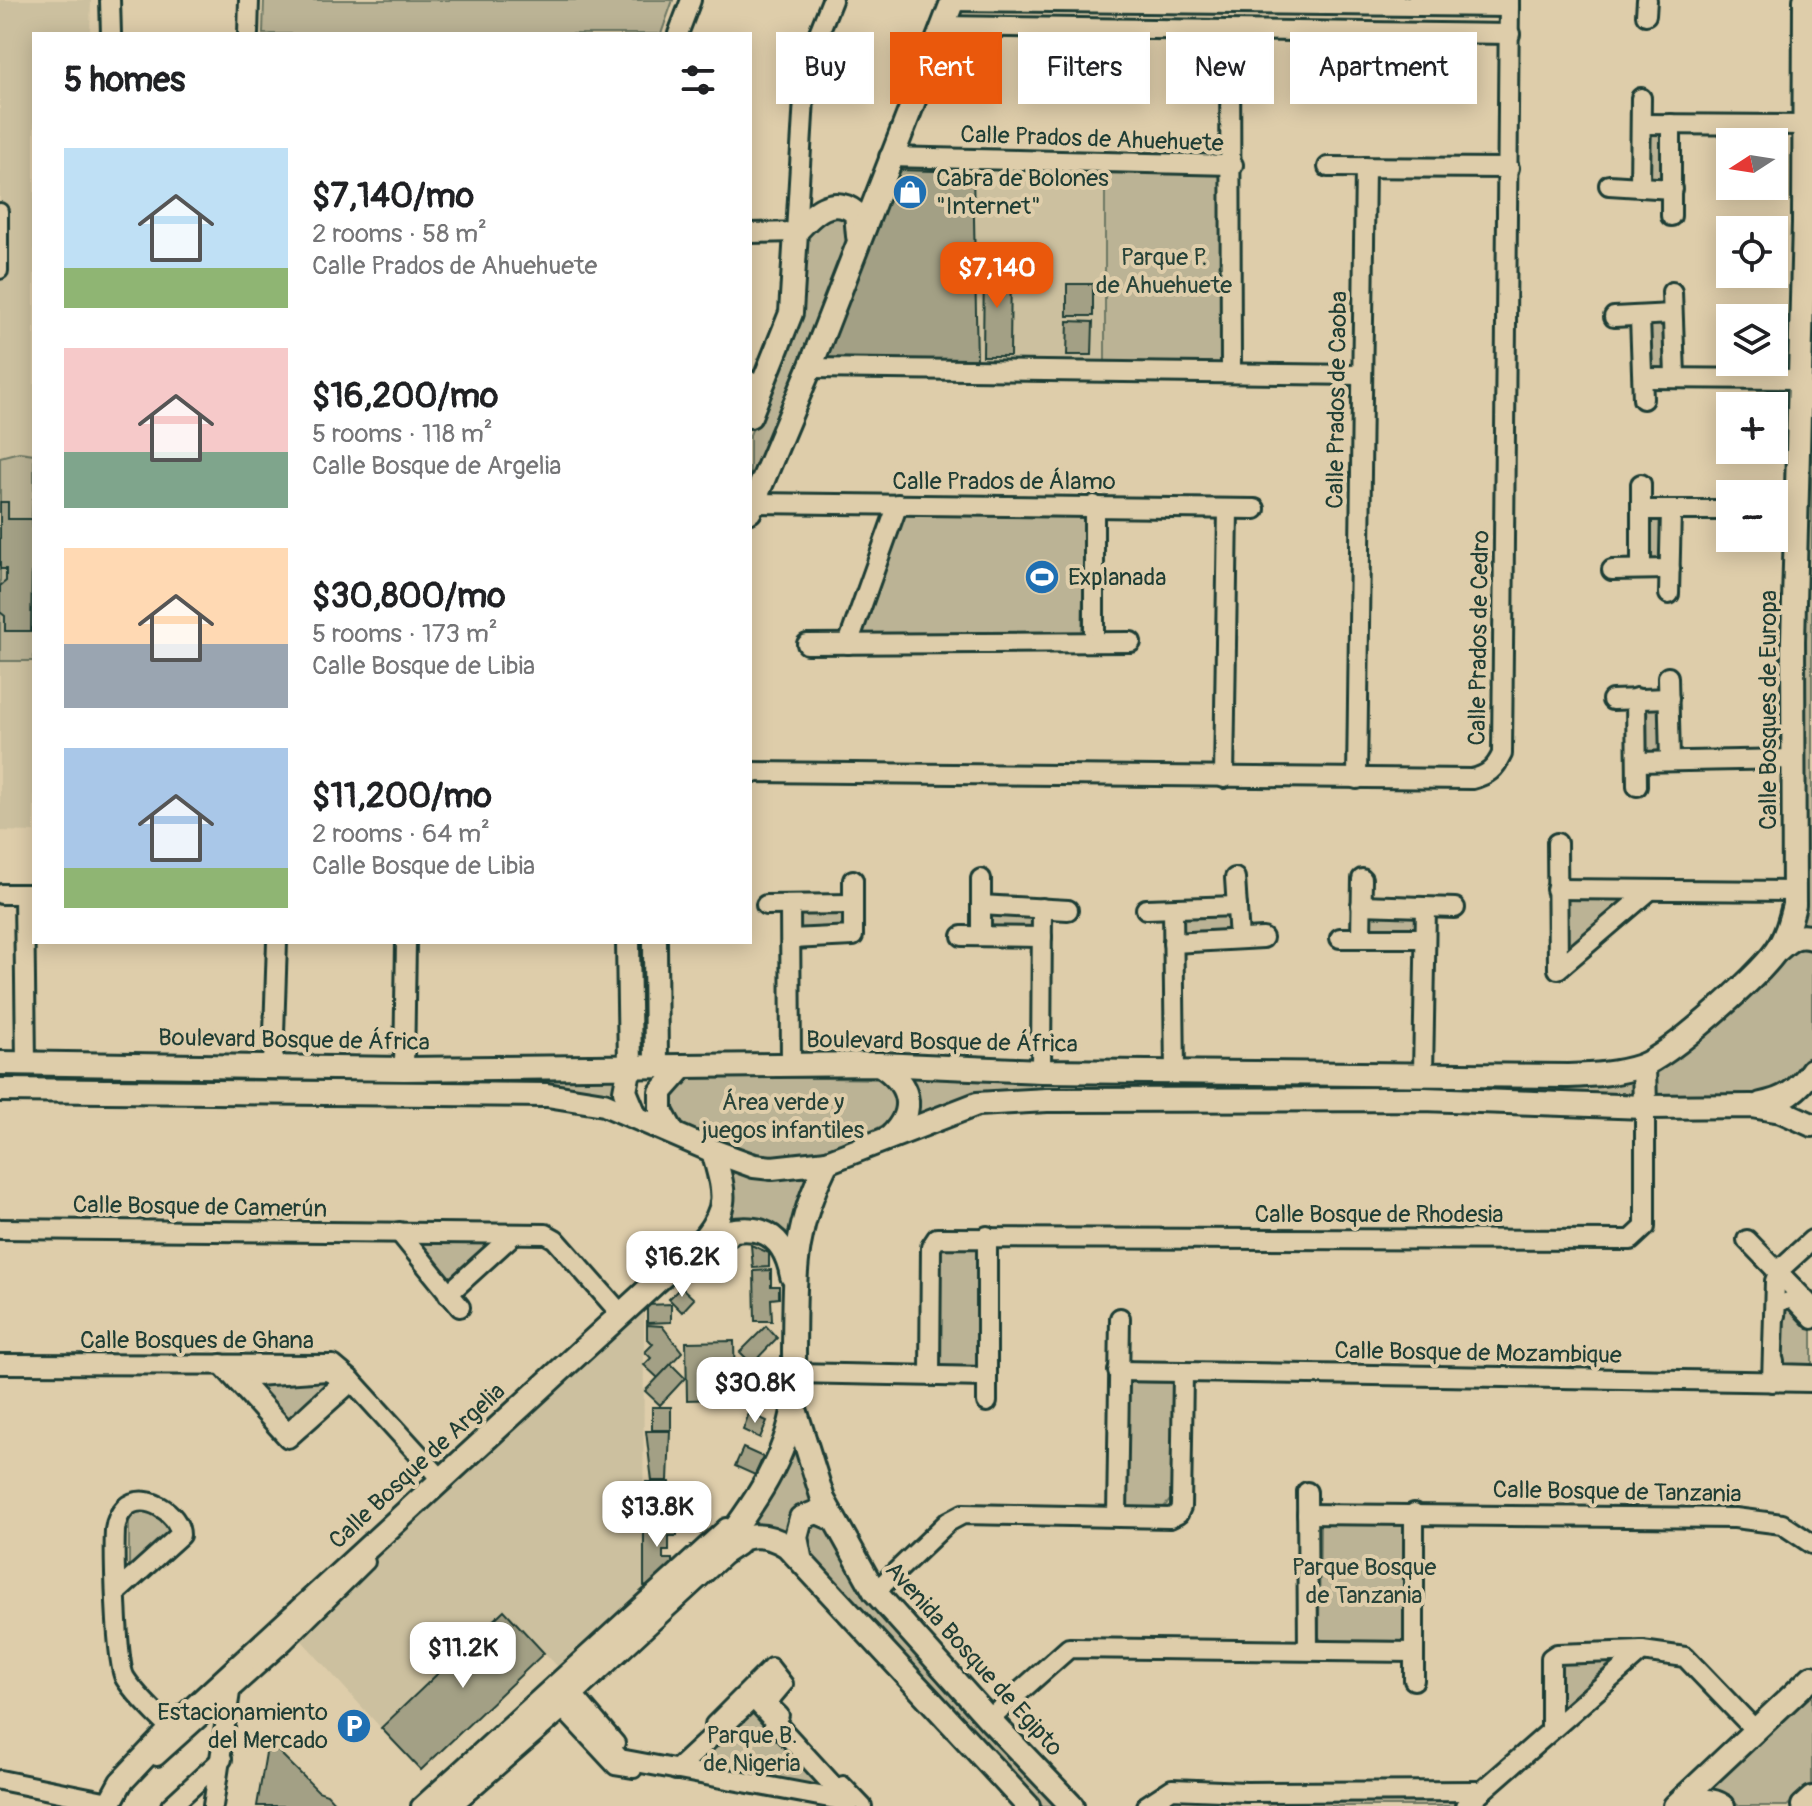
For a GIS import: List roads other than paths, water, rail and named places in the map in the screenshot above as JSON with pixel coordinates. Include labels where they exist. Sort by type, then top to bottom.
[{"type":"street","points":[[110,0],[111,32]]},
{"type":"street","points":[[248,32],[249,0]]},
{"type":"street","points":[[679,32],[691,0]]},
{"type":"street","points":[[752,400],[755,375],[791,313],[806,65],[832,0]]},
{"type":"street","points":[[752,504],[810,368],[889,157],[953,0],[1509,4]]},
{"type":"street","name":"Calle Bosques de Europa","points":[[1788,486],[1804,392],[1805,0]]},
{"type":"street","name":"Calle Prados de Cedro","points":[[752,772],[1357,779],[1472,779],[1486,776],[1502,754],[1509,4]]},
{"type":"street","points":[[942,26],[1510,34]]},
{"type":"street","points":[[1230,31],[1233,165]]},
{"type":"street","points":[[1640,186],[1641,98]]},
{"type":"street","points":[[1641,124],[1805,125]]},
{"type":"street","points":[[1671,124],[1671,216]]},
{"type":"street","name":"Calle Prados de Ahuehuete","points":[[889,157],[1233,165],[1231,373]]},
{"type":"street","points":[[1328,167],[1509,168]]},
{"type":"street","name":"Calle Prados de Caoba","points":[[1357,779],[1365,167]]},
{"type":"street","points":[[1609,185],[1672,189]]},
{"type":"street","points":[[1804,223],[1812,198]]},
{"type":"street","points":[[752,233],[796,232],[824,207],[842,205],[856,213],[860,222],[858,237]]},
{"type":"street","points":[[0,211],[0,271]]},
{"type":"street","points":[[1672,292],[1675,376]]},
{"type":"street","points":[[1614,317],[1672,314]]},
{"type":"street","points":[[1640,318],[1643,399]]},
{"type":"street","points":[[810,368],[1361,375]]},
{"type":"street","points":[[1643,378],[1675,376],[1804,392]]},
{"type":"street","points":[[1641,484],[1641,569]]},
{"type":"street","points":[[848,644],[898,504]]},
{"type":"street","points":[[1094,505],[1094,642]]},
{"type":"street","name":"Calle Prados de Álamo","points":[[752,506],[1094,505],[1255,509]]},
{"type":"street","points":[[1224,778],[1228,509]]},
{"type":"street","points":[[1642,510],[1716,510]]},
{"type":"street","points":[[1669,594],[1671,510]]},
{"type":"street","name":"Calle Bosques de Europa","points":[[1785,552],[1794,891]]},
{"type":"street","points":[[1612,570],[1670,569]]},
{"type":"street","points":[[807,644],[1131,642]]},
{"type":"street","points":[[1668,677],[1670,760]]},
{"type":"street","points":[[1636,698],[1637,786]]},
{"type":"street","points":[[1612,700],[1669,698]]},
{"type":"street","points":[[1637,762],[1792,759]]},
{"type":"street","points":[[1557,843],[1556,966],[1560,970],[1648,892]]},
{"type":"street","points":[[1235,878],[1239,939]]},
{"type":"street","points":[[981,879],[981,905],[971,936],[1042,937]]},
{"type":"street","points":[[1361,938],[1362,879]]},
{"type":"street","points":[[791,939],[853,936],[853,880]]},
{"type":"street","points":[[1556,889],[1794,891]]},
{"type":"street","name":"Boulevard Bosque de África","points":[[0,1063],[273,1064],[404,1069],[879,1064],[1041,1071],[1598,1075],[1644,1065],[1715,1011],[1775,953],[1786,933],[1794,891]]},
{"type":"street","points":[[1,894],[29,894],[26,1064]]},
{"type":"street","points":[[766,905],[853,904]]},
{"type":"street","points":[[790,905],[791,1064]]},
{"type":"street","points":[[981,905],[1068,910]]},
{"type":"street","points":[[1361,905],[1455,908]]},
{"type":"street","points":[[1146,909],[1237,906]]},
{"type":"street","points":[[1041,1071],[1042,908]]},
{"type":"street","points":[[1423,1074],[1426,908]]},
{"type":"street","points":[[1173,909],[1175,1073]]},
{"type":"street","points":[[1775,953],[1789,939],[1803,935],[1812,938]]},
{"type":"street","points":[[1173,943],[1263,938]]},
{"type":"street","points":[[1340,938],[1425,938]]},
{"type":"street","points":[[273,1064],[277,944]]},
{"type":"street","points":[[404,1069],[406,944]]},
{"type":"street","points":[[628,944],[630,1066],[625,1091],[635,1115]]},
{"type":"street","points":[[655,944],[656,1066]]},
{"type":"street","points":[[879,1064],[897,1075],[908,1098],[906,1118],[891,1136]]},
{"type":"street","points":[[1644,1065],[1645,1107]]},
{"type":"street","points":[[672,1131],[661,1111],[661,1092],[684,1066]]},
{"type":"street","points":[[1752,1106],[1784,1099],[1802,1084],[1812,1070]]},
{"type":"street","points":[[0,1090],[547,1095],[604,1104],[713,1151],[772,1168],[827,1162],[977,1104],[1047,1100],[1423,1099],[1645,1107],[1752,1106],[1781,1111],[1812,1125]]},
{"type":"street","name":"Calle Bosque de Rhodesia","points":[[930,1374],[932,1243],[940,1237],[1631,1240],[1645,1227],[1645,1107]]},
{"type":"street","name":"Calle Bosque de Argelia","points":[[112,1805],[121,1782],[171,1729],[233,1679],[441,1479],[705,1237],[720,1218],[724,1205],[713,1151]]},
{"type":"street","points":[[443,1806],[722,1546],[766,1485],[794,1406],[794,1285],[808,1200],[827,1162]]},
{"type":"street","points":[[705,1237],[746,1227],[763,1231],[777,1240],[789,1261],[794,1285]]},
{"type":"street","name":"Calle Bosque de Camerún","points":[[0,1229],[553,1236],[621,1314]]},
{"type":"street","points":[[399,1232],[454,1300],[514,1234]]},
{"type":"street","points":[[987,1236],[987,1402]]},
{"type":"street","points":[[0,1780],[112,1805],[233,1679],[286,1642],[525,1408],[716,1244],[735,1237],[757,1237],[773,1250],[786,1290],[786,1400],[759,1480],[716,1538],[419,1806]]},
{"type":"street","points":[[1747,1240],[1812,1307]]},
{"type":"street","points":[[1772,1382],[1775,1281],[1779,1270],[1812,1240]]},
{"type":"street","points":[[1812,1321],[1791,1299],[1778,1304],[1776,1372],[1812,1373]]},
{"type":"street","points":[[1117,1516],[1120,1318]]},
{"type":"street","name":"Calle Bosques de Ghana","points":[[0,1364],[333,1365],[441,1479]]},
{"type":"street","points":[[221,1364],[288,1438],[346,1381]]},
{"type":"street","name":"Calle Bosque de Mozambique","points":[[1118,1371],[1812,1382]]},
{"type":"street","points":[[327,1373],[346,1381],[288,1430],[242,1379],[327,1373]]},
{"type":"street","points":[[794,1373],[987,1377]]},
{"type":"street","points":[[875,1592],[948,1522],[963,1514],[1170,1518],[1180,1511],[1183,1373]]},
{"type":"street","name":"Avenida Bosque de Egipto","points":[[794,1406],[823,1499],[875,1592],[1072,1806]]},
{"type":"street","points":[[1307,1492],[1308,1650]]},
{"type":"street","points":[[118,1591],[180,1535],[180,1526],[174,1517],[155,1504],[132,1504],[118,1518],[118,1591],[120,1655],[125,1678],[171,1729]]},
{"type":"street","points":[[800,1557],[796,1537],[801,1518],[817,1512],[833,1519]]},
{"type":"street","points":[[1414,1513],[1414,1680]]},
{"type":"street","name":"Calle Bosque de Tanzania","points":[[1307,1514],[1747,1518],[1782,1524],[1812,1544]]},
{"type":"street","points":[[722,1546],[758,1534],[773,1537],[800,1557],[1028,1806]]},
{"type":"street","points":[[850,1805],[769,1703],[785,1684],[771,1666],[678,1760],[624,1752],[576,1695],[725,1557],[738,1548],[770,1544],[786,1552],[1017,1806]]},
{"type":"street","points":[[989,1719],[1069,1648],[1414,1652]]},
{"type":"street","points":[[1465,1806],[1642,1651]]},
{"type":"street","points":[[1551,1729],[1551,1658],[1557,1654],[1642,1651],[1688,1658],[1755,1730]]},
{"type":"street","points":[[1678,1806],[1812,1677]]},
{"type":"street","points":[[213,1806],[233,1679]]},
{"type":"street","points":[[754,1704],[824,1790],[690,1767],[754,1704],[773,1680]]},
{"type":"street","points":[[561,1694],[617,1758],[850,1805]]},
{"type":"street","points":[[676,1770],[754,1704]]},
{"type":"street","points":[[754,1704],[850,1805]]},
{"type":"street","points":[[443,1806],[563,1711],[615,1767],[850,1805]]},
{"type":"street","points":[[171,1806],[222,1759]]},
{"type":"street","points":[[1146,1806],[1169,1790],[1252,1799],[1481,1791]]},
{"type":"street","points":[[1803,1806],[1812,1798]]},
{"type":"street","points":[[1678,1806],[1703,1800],[1715,1801],[1723,1806]]},
{"type":"place","name":"Cabra de Bolones \"Internet\"","points":[[910,192]]},
{"type":"place","name":"Explanada","points":[[1042,577]]},
{"type":"place","name":"Estacionamiento del Mercado","points":[[354,1726]]},
{"type":"park label","name":"Parque P. de Ahuehuete","points":[[1164,271]]},
{"type":"park label","name":"Área verde y juegos infantiles","points":[[783,1116]]},
{"type":"park label","name":"Parque Bosque de Tanzania","points":[[1364,1581]]},
{"type":"park label","name":"Parque B. de Nigeria","points":[[752,1749]]}]
